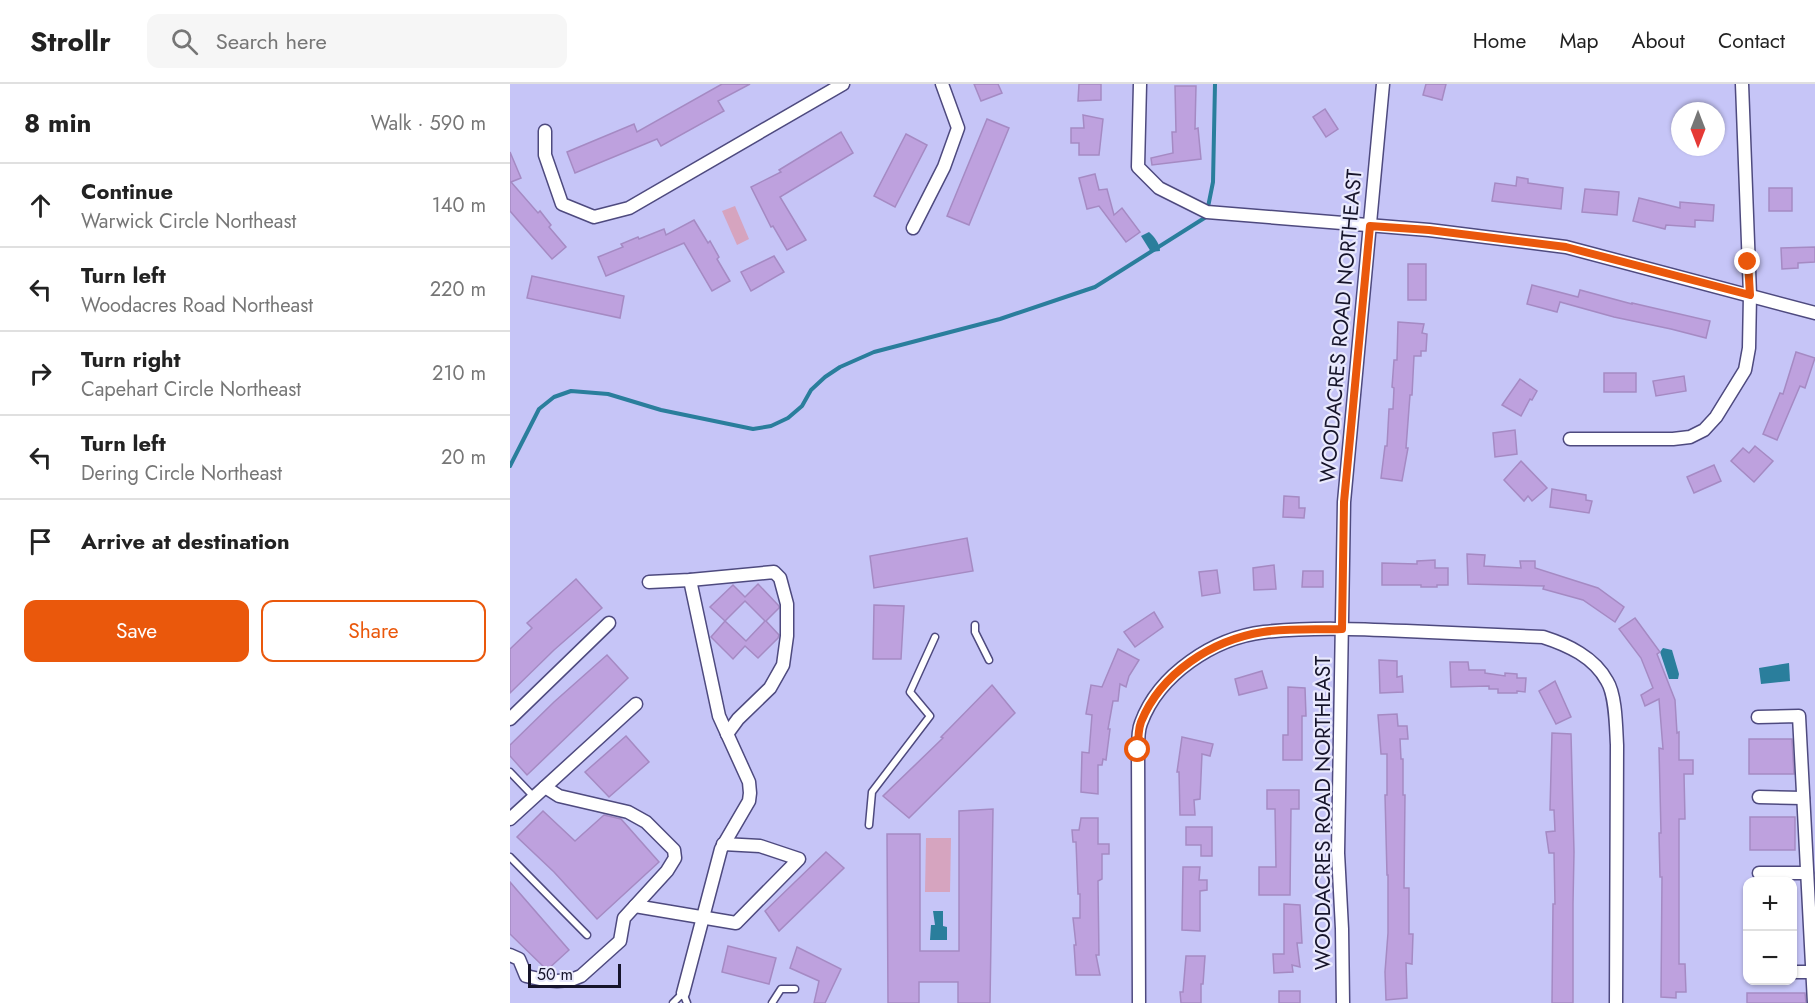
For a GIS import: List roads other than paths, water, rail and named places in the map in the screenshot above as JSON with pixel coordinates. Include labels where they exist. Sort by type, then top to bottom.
[{"type":"street","points":[[545,131],[545,155],[562,204],[594,217],[629,208],[843,84]]},
{"type":"street","points":[[913,228],[944,167],[958,128],[942,84]]},
{"type":"street","points":[[1140,84],[1138,167],[1159,188],[1207,212],[1429,230],[1566,247],[1815,313]]},
{"type":"street","name":"WOODACRES ROAD NORTHEAST","points":[[1343,1003],[1338,853],[1344,502],[1383,84]]},
{"type":"street","points":[[1570,439],[1690,437],[1704,430],[1716,417],[1745,370],[1749,348],[1750,295],[1742,84]]},
{"type":"street","points":[[649,582],[774,572],[780,578],[787,604],[787,636],[783,665],[770,688],[738,719],[727,734]]},
{"type":"street","points":[[685,998],[723,844],[749,801],[750,793],[749,782],[719,716],[690,580]]},
{"type":"street","points":[[510,719],[609,623]]},
{"type":"street","points":[[1139,1003],[1138,750],[1140,724],[1157,693],[1173,675],[1196,657],[1235,639],[1263,632],[1342,629],[1543,637],[1562,643],[1581,653],[1608,681],[1614,707],[1617,745],[1616,1003]]},
{"type":"street","points":[[510,819],[636,704]]},
{"type":"street","points":[[1758,717],[1799,716],[1814,1003]]},
{"type":"street","points":[[510,955],[519,959],[526,975],[544,980],[572,980],[581,976],[620,941],[624,918],[667,871],[675,858],[674,850],[646,822],[628,812],[559,796],[545,787]]},
{"type":"street","points":[[1759,797],[1803,798]]},
{"type":"street","points":[[635,906],[736,923],[799,859],[760,846],[723,844]]},
{"type":"street","points":[[1759,873],[1807,873]]},
{"type":"street","points":[[1797,972],[1813,972]]},
{"type":"lane","points":[[975,625],[975,633],[989,660]]},
{"type":"lane","points":[[869,825],[872,792],[930,716],[910,692],[935,638]]},
{"type":"lane","points":[[510,772],[534,797]]},
{"type":"lane","points":[[510,857],[587,935]]},
{"type":"lane","points":[[772,1003],[781,989],[795,988]]},
{"type":"lane","points":[[673,1003],[685,998]]},
{"type":"water","points":[[1149,232],[1156,240],[1160,251],[1151,252],[1141,236]]},
{"type":"water","points":[[1663,648],[1672,650],[1679,674],[1678,679],[1669,679],[1660,652]]},
{"type":"water","points":[[1789,663],[1790,681],[1761,684],[1759,668]]},
{"type":"water","points":[[933,911],[943,911],[943,926],[947,927],[947,940],[930,940],[931,925],[935,925]]},
{"type":"waterway","points":[[510,466],[539,409],[554,397],[571,391],[608,394],[661,410],[753,429],[771,426],[788,418],[802,406],[811,390],[825,377],[840,367],[874,352],[1000,319],[1095,287],[1206,217],[1213,182],[1215,84]]}]
